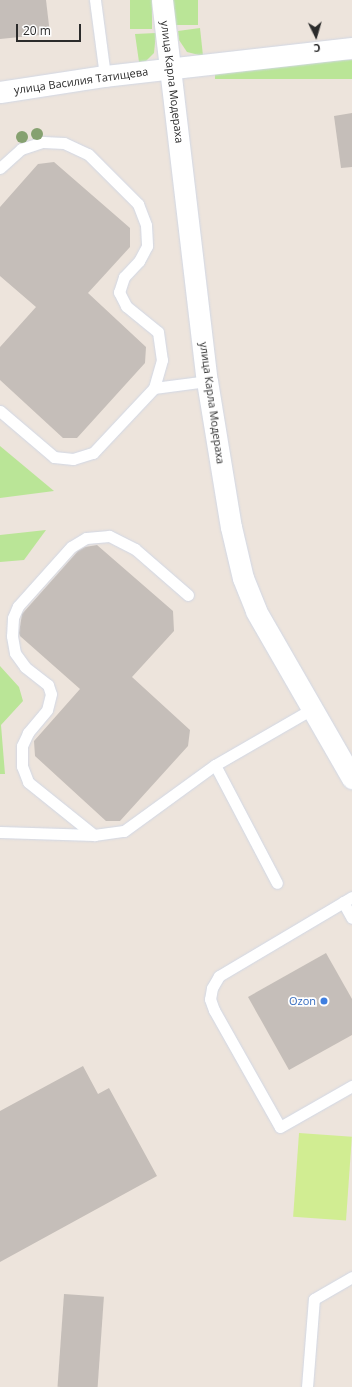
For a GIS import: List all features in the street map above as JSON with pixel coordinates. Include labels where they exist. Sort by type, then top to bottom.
[{"type":"street","name":"улица Карла Модераха","points":[[162,0],[208,381],[232,527],[243,578],[256,611],[352,778]]},
{"type":"street","name":"улица Василия Татищева","points":[[0,92],[105,76],[352,48]]},
{"type":"lane","points":[[95,0],[105,76]]},
{"type":"lane","points":[[0,168],[21,149],[44,142],[64,143],[88,154],[138,204],[146,226],[147,246],[139,261],[124,277],[119,292],[126,306],[158,332],[162,360],[154,388],[93,453],[73,459],[54,457],[0,411]]},
{"type":"lane","points":[[154,388],[208,381]]},
{"type":"lane","points":[[94,835],[28,782],[22,766],[22,746],[28,732],[47,710],[51,694],[48,685],[25,667],[15,653],[12,636],[13,618],[18,606],[71,547],[86,538],[109,536],[135,549],[188,595]]},
{"type":"lane","points":[[0,832],[94,835],[124,831],[215,764],[312,709]]},
{"type":"lane","points":[[215,764],[277,883]]},
{"type":"lane","points":[[352,918],[348,899],[219,976],[212,988],[210,1000],[214,1010],[280,1127],[352,1086]]},
{"type":"lane","points":[[306,1387],[314,1299],[352,1277]]},
{"type":"green space","points":[[130,0],[152,0],[152,29],[130,29]]},
{"type":"green space","points":[[173,0],[198,0],[198,25],[173,25]]},
{"type":"green space","points":[[200,28],[203,56],[187,52],[179,40],[178,31]]},
{"type":"green space","points":[[156,33],[154,53],[146,61],[139,62],[135,34]]},
{"type":"green space","points":[[215,60],[352,60],[352,79],[215,79]]},
{"type":"green space","points":[[0,446],[54,491],[0,498]]},
{"type":"green space","points":[[46,530],[24,560],[0,562],[0,535]]},
{"type":"green space","points":[[0,666],[19,687],[23,701],[1,725],[5,774],[0,774]]},
{"type":"green space","points":[[299,1133],[352,1137],[346,1220],[293,1217]]},
{"type":"building","points":[[0,0],[46,0],[50,34],[0,39]]},
{"type":"building","points":[[352,113],[352,167],[341,168],[334,116]]},
{"type":"building","points":[[54,162],[130,228],[130,247],[88,293],[146,347],[145,363],[77,438],[63,438],[0,380],[0,347],[36,307],[0,276],[0,207],[38,164]]},
{"type":"building","points":[[97,545],[173,611],[174,631],[132,677],[190,730],[188,746],[120,821],[106,821],[35,756],[34,741],[80,689],[20,636],[19,633],[22,614],[78,551],[85,547]]},
{"type":"building","points":[[326,953],[352,999],[352,1035],[289,1070],[248,997]]},
{"type":"building","points":[[83,1066],[98,1094],[109,1088],[157,1176],[0,1262],[0,1111]]},
{"type":"building","points":[[64,1294],[104,1297],[98,1387],[58,1387]]},
{"type":"place","name":"Ozon","points":[[324,1001]]}]
